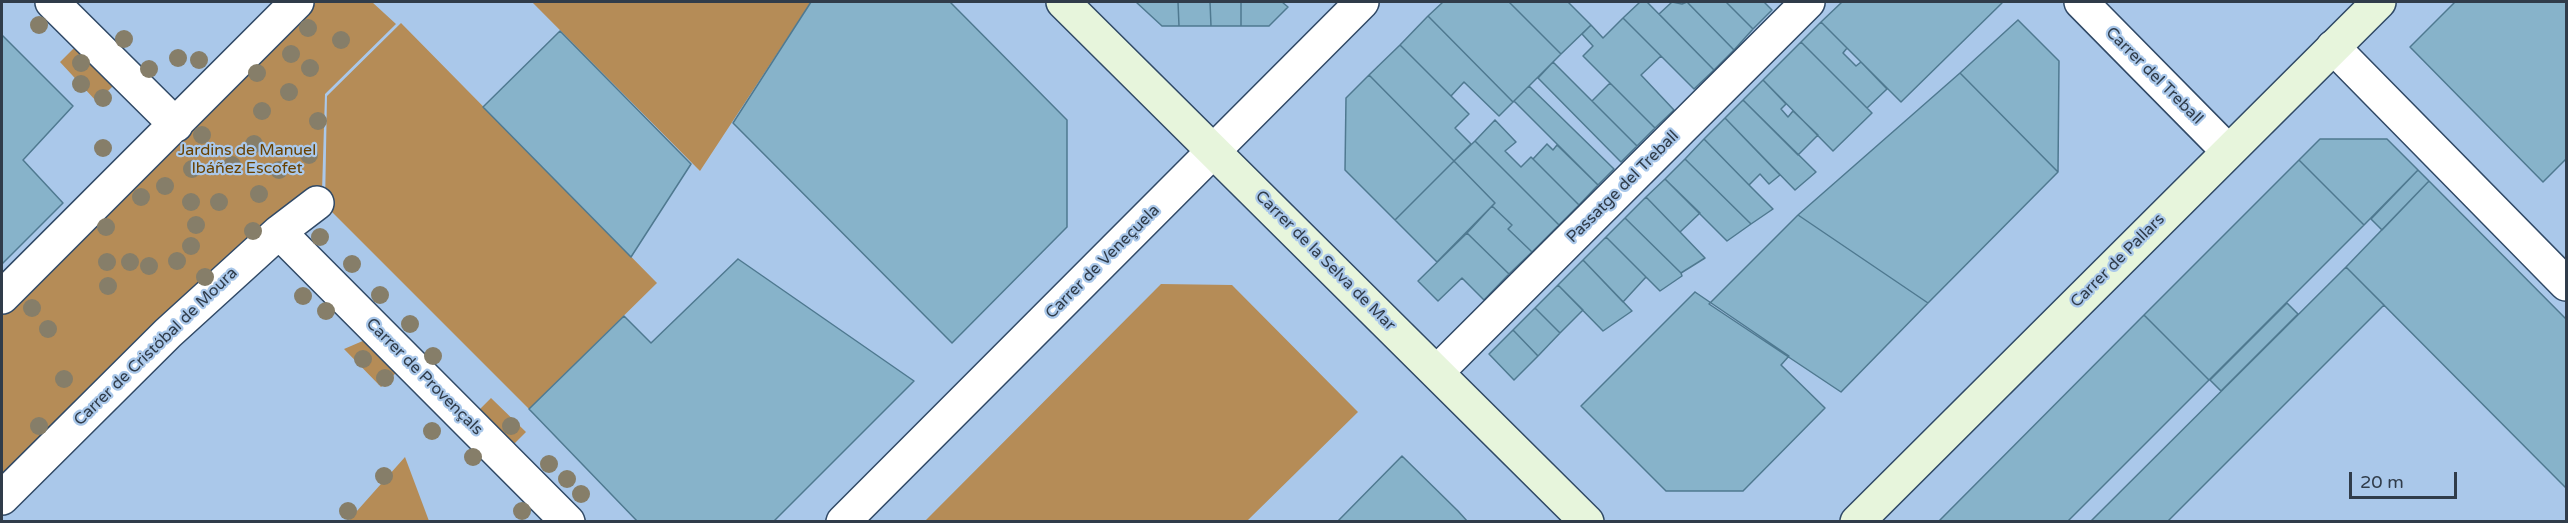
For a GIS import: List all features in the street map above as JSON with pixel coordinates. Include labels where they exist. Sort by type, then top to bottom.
[{"type":"street","points":[[52,2],[176,125]]},
{"type":"street","points":[[2,297],[297,2]]},
{"type":"street","name":"Carrer de la Selva de Mar","points":[[1064,2],[1587,522]]},
{"type":"street","name":"Carrer de Veneçuela","points":[[843,522],[1362,2]]},
{"type":"street","name":"Passatge del Treball","points":[[1437,372],[1808,2]]},
{"type":"street","name":"Carrer del Treball","points":[[2081,2],[2228,151]]},
{"type":"street","name":"Carrer de Pallars","points":[[1857,522],[2379,2]]},
{"type":"street","points":[[2333,47],[2566,284]]},
{"type":"street","name":"Carrer de Cristóbal de Moura","points":[[2,498],[168,333],[279,232],[317,203]]},
{"type":"street","name":"Carrer de Provençals","points":[[279,232],[568,522]]},
{"type":"green space","name":"Jardins de Manuel Ibáñez Escofet","points":[[308,2],[372,2],[396,24],[325,94],[322,191],[2,489],[2,306]]},
{"type":"green space","points":[[532,2],[811,2],[700,171]]},
{"type":"green space","points":[[401,23],[657,283],[529,409],[325,205],[327,96]]},
{"type":"green space","points":[[75,47],[113,86],[97,102],[60,62]]},
{"type":"green space","points":[[1161,284],[1232,285],[1358,412],[1247,521],[925,521]]},
{"type":"green space","points":[[365,340],[397,372],[381,387],[344,349]]},
{"type":"green space","points":[[491,398],[526,432],[510,448],[476,413]]},
{"type":"green space","points":[[405,457],[429,521],[348,521]]},
{"type":"building","points":[[811,2],[950,2],[1067,120],[1067,227],[952,343],[733,123]]},
{"type":"building","points":[[1136,2],[1178,2],[1179,26],[1162,26]]},
{"type":"building","points":[[1178,2],[1210,2],[1211,26],[1179,26]]},
{"type":"building","points":[[1210,2],[1241,2],[1241,26],[1211,26]]},
{"type":"building","points":[[1241,2],[1282,2],[1288,7],[1269,26],[1241,26]]},
{"type":"building","points":[[1443,2],[1509,2],[1561,54],[1513,102],[1428,16]]},
{"type":"building","points":[[1509,2],[1568,2],[1591,25],[1561,54]]},
{"type":"building","points":[[1640,2],[1647,2],[1714,70],[1694,89],[1623,18]]},
{"type":"building","points":[[1672,2],[1682,4],[1687,2],[1734,50],[1714,70],[1659,14]]},
{"type":"building","points":[[1687,2],[1726,2],[1753,29],[1734,50]]},
{"type":"building","points":[[1726,2],[1764,2],[1772,10],[1753,29]]},
{"type":"building","points":[[1842,2],[2002,3],[1901,102],[1821,22]]},
{"type":"building","points":[[2455,2],[2566,2],[2566,159],[2543,182],[2410,47]]},
{"type":"building","points":[[1428,16],[1513,102],[1499,116],[1464,82],[1451,96],[1400,45]]},
{"type":"building","points":[[1623,18],[1661,56],[1641,75],[1674,110],[1655,128],[1583,56],[1593,46],[1582,34],[1591,25],[1603,38]]},
{"type":"building","points":[[2018,20],[2059,61],[2058,172],[1960,73]]},
{"type":"building","points":[[1821,22],[1847,48],[1843,53],[1856,66],[1861,62],[1887,89],[1867,108],[1801,42]]},
{"type":"building","points":[[560,31],[691,164],[631,257],[483,107]]},
{"type":"building","points":[[2,35],[73,106],[23,160],[63,203],[2,264]]},
{"type":"building","points":[[1801,42],[1872,113],[1833,151],[1763,80]]},
{"type":"building","points":[[1400,45],[1469,114],[1455,128],[1471,144],[1454,161],[1369,75]]},
{"type":"building","points":[[1553,62],[1637,146],[1621,162],[1538,78]]},
{"type":"building","points":[[1960,73],[2058,172],[1928,303],[1798,215]]},
{"type":"building","points":[[1369,75],[1454,161],[1395,220],[1345,170],[1346,98]]},
{"type":"building","points":[[1763,80],[1786,104],[1781,109],[1788,117],[1793,111],[1818,135],[1798,155],[1743,100]]},
{"type":"building","points":[[1610,83],[1655,128],[1637,146],[1592,101]]},
{"type":"building","points":[[1529,86],[1614,169],[1598,185],[1514,101]]},
{"type":"building","points":[[1743,100],[1816,172],[1795,190],[1725,118]]},
{"type":"building","points":[[1725,118],[1780,175],[1769,184],[1760,174],[1749,185],[1704,139]]},
{"type":"building","points":[[1495,120],[1516,142],[1505,151],[1521,167],[1531,157],[1579,205],[1559,225],[1475,141]]},
{"type":"building","points":[[1704,139],[1773,209],[1751,224],[1685,159]]},
{"type":"building","points":[[2320,139],[2387,139],[2418,170],[2364,225],[2299,160]]},
{"type":"building","points":[[1475,141],[1559,225],[1532,252],[1508,229],[1512,225],[1492,206],[1495,203],[1454,161]]},
{"type":"building","points":[[1547,144],[1553,150],[1557,145],[1598,185],[1579,205],[1533,159]]},
{"type":"building","points":[[1685,159],[1751,224],[1727,241],[1665,179]]},
{"type":"building","points":[[2299,160],[2364,225],[2209,380],[2144,315]]},
{"type":"building","points":[[1454,161],[1495,203],[1437,262],[1395,220]]},
{"type":"building","points":[[2418,170],[2429,181],[2382,230],[2371,219]]},
{"type":"building","points":[[1665,179],[1700,213],[1680,232],[1646,197]]},
{"type":"building","points":[[2429,181],[2566,319],[2566,488],[2346,267]]},
{"type":"building","points":[[1646,197],[1705,258],[1681,273],[1625,218]]},
{"type":"building","points":[[1492,206],[1512,225],[1508,229],[1532,252],[1509,274],[1467,233]]},
{"type":"building","points":[[1798,215],[1928,303],[1841,392],[1709,304]]},
{"type":"building","points":[[1625,218],[1682,276],[1660,291],[1606,237]]},
{"type":"building","points":[[1467,233],[1509,274],[1484,300],[1462,278],[1438,301],[1418,281]]},
{"type":"building","points":[[1606,237],[1646,277],[1623,302],[1583,260]]},
{"type":"building","points":[[738,259],[914,381],[773,522],[638,522],[529,409],[624,316],[651,343]]},
{"type":"building","points":[[1583,260],[1632,311],[1603,331],[1558,285]]},
{"type":"building","points":[[2346,267],[2384,305],[2167,522],[2090,522]]},
{"type":"building","points":[[1558,285],[1583,310],[1560,333],[1535,308]]},
{"type":"building","points":[[1695,292],[1789,356],[1781,365],[1825,408],[1743,491],[1666,491],[1581,406]]},
{"type":"building","points":[[2287,303],[2298,314],[2221,391],[2210,380]]},
{"type":"building","points":[[1535,308],[1560,333],[1538,356],[1513,330]]},
{"type":"building","points":[[2144,315],[2209,380],[2067,522],[1938,522]]},
{"type":"building","points":[[1513,330],[1538,356],[1514,380],[1489,354]]},
{"type":"building","points":[[1402,456],[1458,511],[1468,522],[1337,522]]}]
